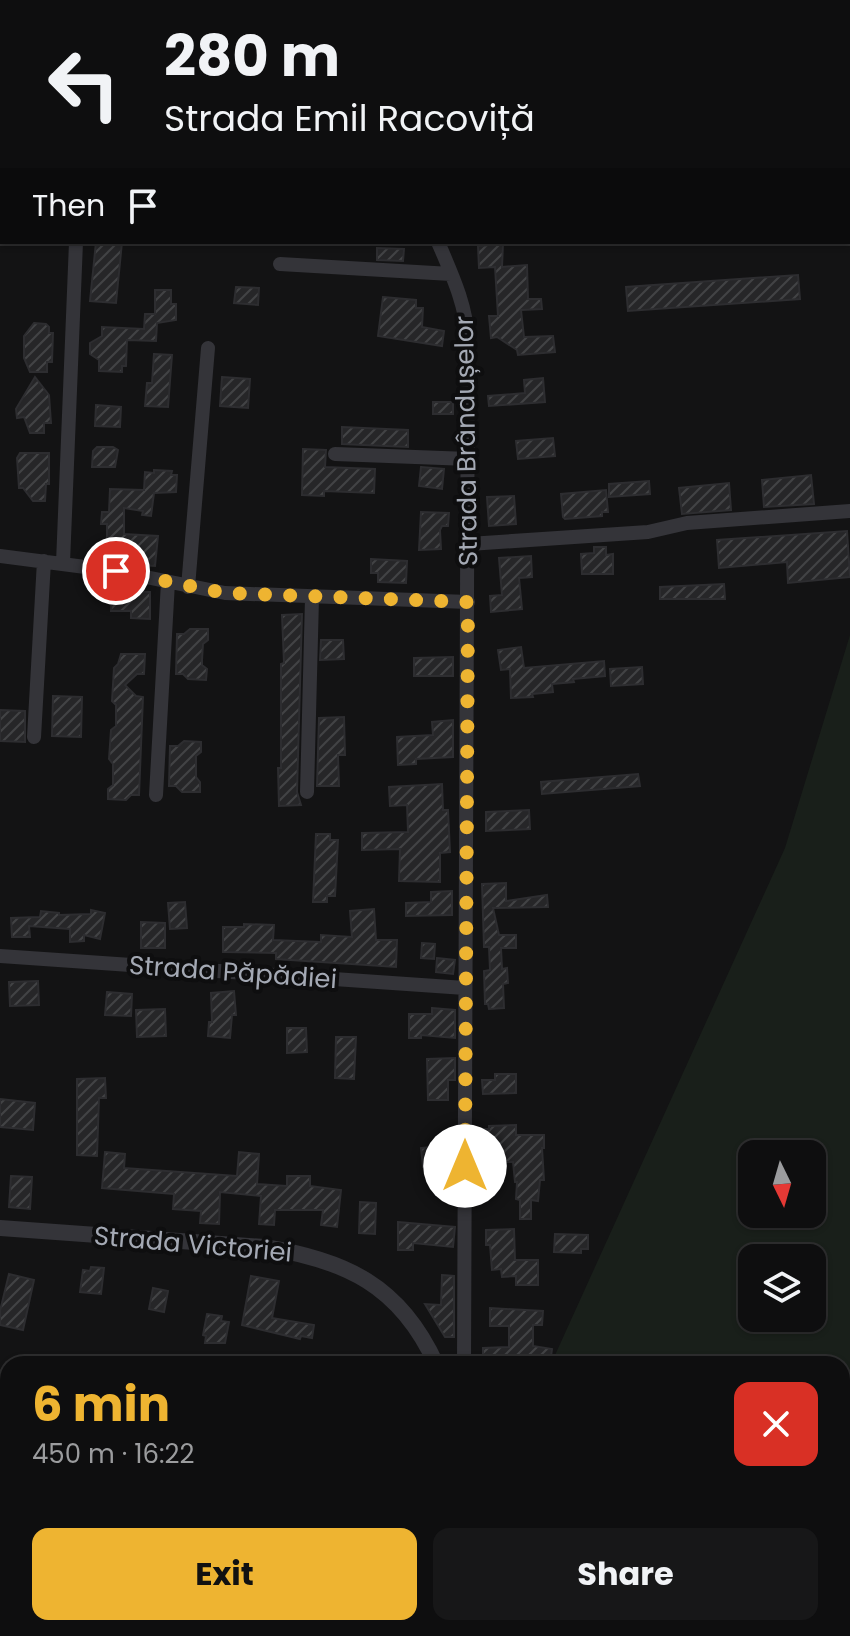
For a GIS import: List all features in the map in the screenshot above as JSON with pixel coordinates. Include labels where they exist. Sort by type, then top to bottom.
[{"type":"street","points":[[63,563],[76,244]]},
{"type":"street","name":"Strada Brândușelor","points":[[439,244],[466,314],[469,544],[464,1356]]},
{"type":"street","points":[[280,264],[451,274]]},
{"type":"street","points":[[188,587],[208,348]]},
{"type":"street","points":[[335,454],[469,459]]},
{"type":"street","points":[[469,544],[648,532],[687,523],[850,511]]},
{"type":"street","points":[[0,556],[63,563],[225,593],[468,602]]},
{"type":"street","points":[[34,737],[44,561]]},
{"type":"street","points":[[156,795],[168,582]]},
{"type":"street","points":[[307,792],[312,598]]},
{"type":"street","name":"Strada Păpădiei","points":[[0,956],[465,988]]},
{"type":"street","name":"Strada Victoriei","points":[[0,1228],[264,1247],[298,1252],[336,1263],[382,1291],[401,1309],[432,1356]]},
{"type":"shaded area","points":[[850,635],[850,1356],[555,1356],[785,848]]},
{"type":"building","points":[[96,244],[122,244],[116,303],[90,301]]},
{"type":"building","points":[[503,244],[502,267],[527,265],[528,299],[541,299],[542,309],[521,310],[524,337],[553,336],[555,352],[518,355],[517,350],[497,337],[491,338],[489,316],[498,316],[495,267],[479,268],[478,246]]},
{"type":"building","points":[[377,248],[404,249],[403,261],[377,260]]},
{"type":"building","points":[[798,275],[800,299],[628,311],[626,287]]},
{"type":"building","points":[[236,287],[259,288],[258,305],[234,303]]},
{"type":"building","points":[[155,290],[171,290],[171,304],[176,304],[176,320],[157,323],[156,341],[127,340],[126,366],[122,366],[122,372],[99,371],[99,360],[90,354],[90,343],[102,336],[102,327],[144,329],[145,314],[155,314]]},
{"type":"building","points":[[383,297],[416,300],[416,308],[423,308],[422,327],[444,331],[442,346],[378,336]]},
{"type":"building","points":[[34,323],[46,324],[49,333],[53,333],[52,362],[47,362],[47,372],[30,372],[24,358],[24,336]]},
{"type":"building","points":[[154,354],[172,355],[168,407],[145,406],[147,383],[152,383]]},
{"type":"building","points":[[35,377],[49,395],[51,423],[44,423],[44,433],[30,433],[24,417],[17,418],[16,409]]},
{"type":"building","points":[[222,377],[250,379],[248,408],[220,406]]},
{"type":"building","points":[[543,378],[545,402],[489,406],[488,396],[525,393],[524,380]]},
{"type":"building","points":[[433,402],[453,402],[453,414],[433,414]]},
{"type":"building","points":[[96,405],[121,407],[120,427],[95,426]]},
{"type":"building","points":[[342,427],[408,430],[408,447],[342,444]]},
{"type":"building","points":[[553,438],[555,456],[518,459],[516,441]]},
{"type":"building","points":[[97,447],[118,450],[115,467],[92,467],[93,451]]},
{"type":"building","points":[[303,449],[326,450],[325,467],[375,469],[374,493],[324,491],[324,496],[302,495]]},
{"type":"building","points":[[20,453],[49,453],[49,484],[46,484],[45,501],[33,501],[23,488],[19,488],[17,458]]},
{"type":"building","points":[[421,467],[444,469],[442,489],[419,486]]},
{"type":"building","points":[[154,470],[172,471],[171,475],[177,475],[176,492],[154,493],[151,516],[142,515],[143,511],[124,508],[124,534],[158,536],[155,566],[138,565],[138,550],[107,550],[107,524],[101,524],[102,512],[109,512],[110,489],[144,490],[145,472],[154,473]]},
{"type":"building","points":[[811,475],[814,504],[764,507],[762,480]]},
{"type":"building","points":[[649,481],[650,494],[609,497],[609,484]]},
{"type":"building","points":[[729,483],[731,510],[682,514],[679,488]]},
{"type":"building","points":[[606,490],[608,512],[602,512],[602,516],[563,517],[561,494]]},
{"type":"building","points":[[514,496],[516,524],[489,526],[487,497]]},
{"type":"building","points":[[421,512],[449,513],[448,526],[442,526],[440,530],[441,549],[419,550]]},
{"type":"building","points":[[847,531],[850,577],[788,583],[787,562],[719,568],[717,540]]},
{"type":"building","points":[[594,547],[606,547],[606,555],[613,554],[613,574],[582,574],[581,554],[594,553]]},
{"type":"building","points":[[531,556],[532,577],[519,578],[522,609],[491,612],[490,596],[502,595],[499,558]]},
{"type":"building","points":[[371,559],[407,561],[406,583],[378,582],[378,573],[371,573]]},
{"type":"building","points":[[724,584],[725,599],[660,599],[660,587]]},
{"type":"building","points":[[112,591],[150,592],[150,619],[131,618],[131,611],[111,611]]},
{"type":"building","points":[[302,614],[297,792],[301,805],[279,806],[281,664],[284,663],[282,615]]},
{"type":"building","points":[[190,629],[208,629],[202,660],[202,665],[207,669],[206,680],[188,679],[183,674],[176,674],[177,634],[184,634]]},
{"type":"building","points":[[321,640],[343,640],[344,659],[320,660]]},
{"type":"building","points":[[521,647],[524,668],[604,661],[605,676],[573,679],[574,682],[552,684],[553,692],[511,698],[510,669],[501,670],[498,650]]},
{"type":"building","points":[[121,654],[145,654],[144,674],[137,674],[125,685],[136,696],[143,697],[139,795],[131,795],[126,800],[108,799],[108,789],[113,785],[113,764],[109,759],[111,730],[116,726],[116,705],[112,701],[114,668]]},
{"type":"building","points":[[453,657],[453,676],[414,676],[414,658]]},
{"type":"building","points":[[642,667],[643,684],[611,686],[610,669]]},
{"type":"building","points":[[53,696],[82,697],[81,737],[52,736]]},
{"type":"building","points":[[0,710],[25,711],[25,742],[0,741]]},
{"type":"building","points":[[344,717],[345,755],[338,755],[339,786],[317,786],[319,718]]},
{"type":"building","points":[[453,720],[453,757],[416,759],[416,764],[398,765],[397,737],[433,735],[432,722]]},
{"type":"building","points":[[184,741],[201,742],[201,752],[196,756],[200,792],[182,792],[176,786],[169,786],[170,746],[178,746]]},
{"type":"building","points":[[638,774],[640,786],[542,794],[541,782]]},
{"type":"building","points":[[442,784],[443,810],[448,810],[450,852],[440,853],[440,882],[399,881],[400,849],[362,850],[362,833],[408,832],[407,805],[390,806],[389,787]]},
{"type":"building","points":[[529,810],[530,829],[486,831],[486,812]]},
{"type":"building","points":[[316,834],[330,834],[330,840],[338,840],[335,896],[327,896],[327,902],[313,902]]},
{"type":"building","points":[[506,883],[506,901],[547,895],[548,907],[493,908],[499,935],[516,935],[516,948],[501,948],[502,969],[507,968],[508,983],[503,984],[504,1008],[489,1009],[485,1004],[484,971],[490,970],[489,947],[484,947],[482,884]]},
{"type":"building","points":[[452,891],[452,915],[406,916],[406,903],[431,902],[431,892]]},
{"type":"building","points":[[185,902],[187,928],[170,929],[168,903]]},
{"type":"building","points":[[374,909],[376,940],[397,940],[396,967],[276,959],[276,953],[223,952],[223,927],[274,925],[273,940],[321,942],[321,935],[352,937],[350,911]]},
{"type":"building","points":[[91,910],[105,913],[100,939],[84,935],[84,941],[70,942],[70,929],[29,926],[30,937],[12,937],[11,918],[40,917],[41,911],[59,915],[91,914]]},
{"type":"building","points":[[141,922],[165,923],[165,948],[141,948]]},
{"type":"building","points":[[422,943],[435,944],[434,959],[421,958]]},
{"type":"building","points":[[437,958],[455,960],[453,974],[436,972]]},
{"type":"building","points":[[38,981],[39,1005],[10,1006],[9,982]]},
{"type":"building","points":[[234,991],[236,1015],[232,1015],[230,1038],[208,1036],[209,1022],[212,1022],[211,993]]},
{"type":"building","points":[[107,992],[132,994],[131,1016],[105,1015]]},
{"type":"building","points":[[432,1008],[455,1010],[455,1038],[421,1035],[421,1038],[409,1038],[409,1014],[432,1014]]},
{"type":"building","points":[[165,1009],[166,1036],[137,1037],[136,1010]]},
{"type":"building","points":[[287,1028],[306,1028],[307,1052],[287,1053]]},
{"type":"building","points":[[336,1037],[356,1037],[354,1079],[335,1078]]},
{"type":"building","points":[[455,1058],[455,1080],[448,1080],[448,1100],[428,1100],[427,1059]]},
{"type":"building","points":[[495,1074],[516,1074],[516,1093],[483,1094],[482,1080],[495,1080]]},
{"type":"building","points":[[105,1078],[106,1098],[99,1098],[97,1156],[77,1155],[77,1079]]},
{"type":"building","points":[[0,1099],[35,1103],[33,1130],[0,1127]]},
{"type":"building","points":[[516,1125],[516,1135],[544,1135],[544,1180],[540,1180],[538,1201],[531,1200],[531,1219],[520,1219],[513,1162],[495,1162],[495,1149],[482,1149],[482,1129]]},
{"type":"building","points":[[444,1145],[447,1164],[423,1167],[421,1148]]},
{"type":"building","points":[[105,1152],[125,1154],[124,1168],[237,1176],[239,1152],[259,1154],[257,1184],[287,1186],[287,1176],[310,1176],[310,1186],[341,1190],[337,1227],[321,1225],[323,1210],[275,1210],[274,1225],[259,1224],[261,1196],[220,1192],[219,1224],[200,1223],[201,1211],[173,1209],[174,1194],[102,1188]]},
{"type":"building","points":[[11,1176],[32,1177],[30,1209],[9,1207]]},
{"type":"building","points":[[360,1202],[376,1203],[375,1234],[359,1233]]},
{"type":"building","points":[[398,1222],[455,1227],[453,1247],[413,1243],[413,1250],[398,1250]]},
{"type":"building","points":[[514,1229],[515,1260],[538,1260],[538,1285],[516,1285],[516,1276],[502,1277],[501,1269],[492,1270],[486,1230]]},
{"type":"building","points":[[555,1234],[588,1235],[588,1249],[581,1249],[581,1253],[554,1252]]},
{"type":"building","points":[[91,1267],[104,1268],[101,1294],[80,1292],[83,1270],[90,1271]]},
{"type":"building","points":[[9,1274],[34,1280],[23,1330],[0,1325],[0,1311]]},
{"type":"building","points":[[442,1275],[454,1276],[454,1337],[445,1337],[425,1304],[441,1305]]},
{"type":"building","points":[[251,1276],[279,1281],[272,1318],[314,1325],[312,1338],[301,1336],[300,1339],[242,1325]]},
{"type":"building","points":[[153,1288],[168,1291],[164,1312],[149,1309]]},
{"type":"building","points":[[490,1308],[543,1311],[542,1325],[533,1325],[533,1346],[552,1349],[551,1356],[483,1356],[483,1348],[509,1347],[509,1326],[490,1326]]},
{"type":"building","points":[[207,1314],[222,1316],[221,1321],[229,1322],[225,1343],[205,1343],[206,1336],[203,1335]]},
{"type":"route","points":[[116,571],[225,593],[468,602],[465,1166]]}]
